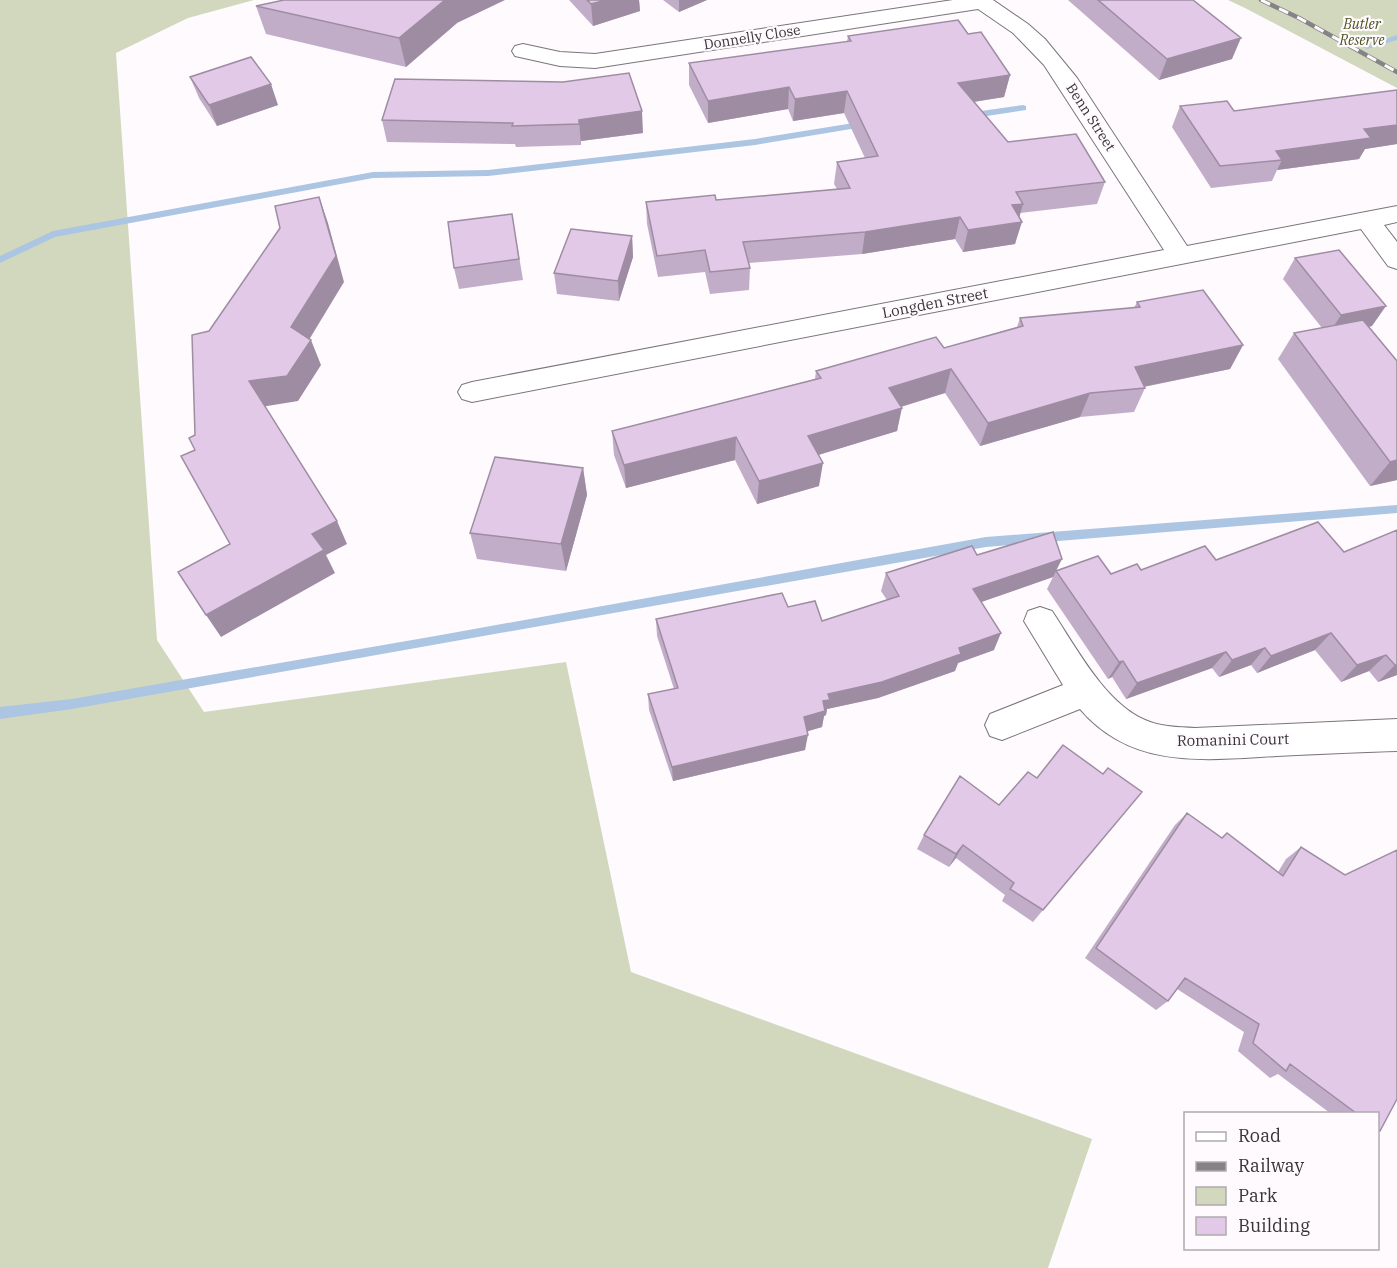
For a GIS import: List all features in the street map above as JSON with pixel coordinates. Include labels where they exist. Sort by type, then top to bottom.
[{"type":"street","name":"Donnelly Close","points":[[523,51],[560,59],[595,61],[980,1]]},
{"type":"street","name":"Benn Street","points":[[980,1],[1004,14],[1027,32],[1056,62],[1181,256]]},
{"type":"street","name":"Longden Street","points":[[472,392],[1397,214]]},
{"type":"street","points":[[1366,220],[1397,260]]},
{"type":"street","name":"Romanini Court","points":[[1040,621],[1105,712],[1146,736],[1165,740],[1216,743],[1397,735]]},
{"type":"street","points":[[1002,725],[1088,690]]},
{"type":"green space","points":[[0,0],[254,0],[188,18],[116,53],[157,640],[204,712],[566,662],[631,972],[1092,1139],[1048,1268],[0,1268]]},
{"type":"green space","name":"Butler Reserve","points":[[1228,0],[1397,0],[1397,88],[1247,9]]},
{"type":"building","points":[[284,0],[445,0],[399,38],[256,6]]},
{"type":"building","points":[[587,0],[606,0],[591,4]]},
{"type":"building","points":[[1098,0],[1193,0],[1241,38],[1167,59]]},
{"type":"building","points":[[958,20],[968,34],[981,32],[1010,75],[958,83],[1008,142],[1076,134],[1105,182],[1016,192],[1023,204],[1012,205],[1022,222],[968,230],[960,217],[865,232],[743,242],[750,268],[710,272],[705,250],[657,256],[646,202],[715,195],[716,200],[850,188],[837,162],[878,156],[847,91],[795,99],[789,87],[708,101],[689,63],[851,41],[848,36]]},
{"type":"building","points":[[251,57],[271,84],[209,105],[190,77]]},
{"type":"building","points":[[629,73],[642,111],[579,120],[579,124],[512,126],[513,123],[382,120],[395,79],[563,82]]},
{"type":"building","points":[[1397,90],[1397,125],[1364,129],[1371,138],[1276,151],[1282,160],[1220,166],[1180,106],[1227,101],[1234,111]]},
{"type":"building","points":[[319,197],[336,256],[291,327],[311,340],[287,376],[249,381],[337,521],[312,534],[324,550],[206,615],[178,572],[230,544],[181,456],[195,450],[189,438],[195,435],[192,335],[209,331],[280,228],[275,206]]},
{"type":"building","points":[[512,214],[519,259],[454,268],[448,222]]},
{"type":"building","points":[[571,229],[632,236],[618,281],[554,273]]},
{"type":"building","points":[[1339,250],[1386,306],[1341,315],[1295,258]]},
{"type":"building","points":[[1203,290],[1243,345],[1135,367],[1145,388],[1090,393],[988,423],[951,369],[889,388],[902,408],[808,436],[823,463],[759,481],[736,437],[624,465],[612,431],[821,378],[816,371],[936,337],[944,348],[1023,326],[1020,318],[1140,307],[1137,302]]},
{"type":"building","points":[[1363,320],[1397,361],[1397,460],[1390,462],[1294,333]]},
{"type":"building","points":[[495,457],[583,468],[561,544],[470,533]]},
{"type":"building","points":[[1318,522],[1344,552],[1397,530],[1397,665],[1386,655],[1357,665],[1331,633],[1271,656],[1265,648],[1232,660],[1226,652],[1137,683],[1123,661],[1119,662],[1056,571],[1098,556],[1111,574],[1137,564],[1141,570],[1205,546],[1216,560]]},
{"type":"building","points":[[1053,532],[1062,559],[973,589],[1001,633],[959,648],[961,654],[882,682],[828,694],[830,700],[823,701],[825,711],[804,717],[808,735],[672,767],[648,694],[678,688],[656,619],[782,593],[788,607],[815,601],[822,621],[899,596],[886,573],[972,546],[977,555]]},
{"type":"building","points":[[1063,745],[1103,774],[1108,768],[1142,792],[1043,910],[1010,889],[1014,883],[963,845],[956,854],[924,835],[960,776],[999,805],[1028,772],[1037,778]]},
{"type":"building","points":[[1187,813],[1222,838],[1227,833],[1283,876],[1301,847],[1345,875],[1397,850],[1397,1099],[1380,1131],[1379,1112],[1355,1112],[1290,1064],[1286,1071],[1253,1043],[1259,1024],[1185,978],[1168,1001],[1096,948]]},
{"type":"waterway","points":[[1367,47],[1397,37]]},
{"type":"waterway","points":[[967,116],[1023,108]]},
{"type":"waterway","points":[[0,260],[53,234],[373,175],[488,173],[755,142],[866,124]]},
{"type":"waterway","points":[[0,713],[72,704],[986,542],[1397,509]]},
{"type":"railway","points":[[1261,0],[1299,18],[1397,72]]}]
